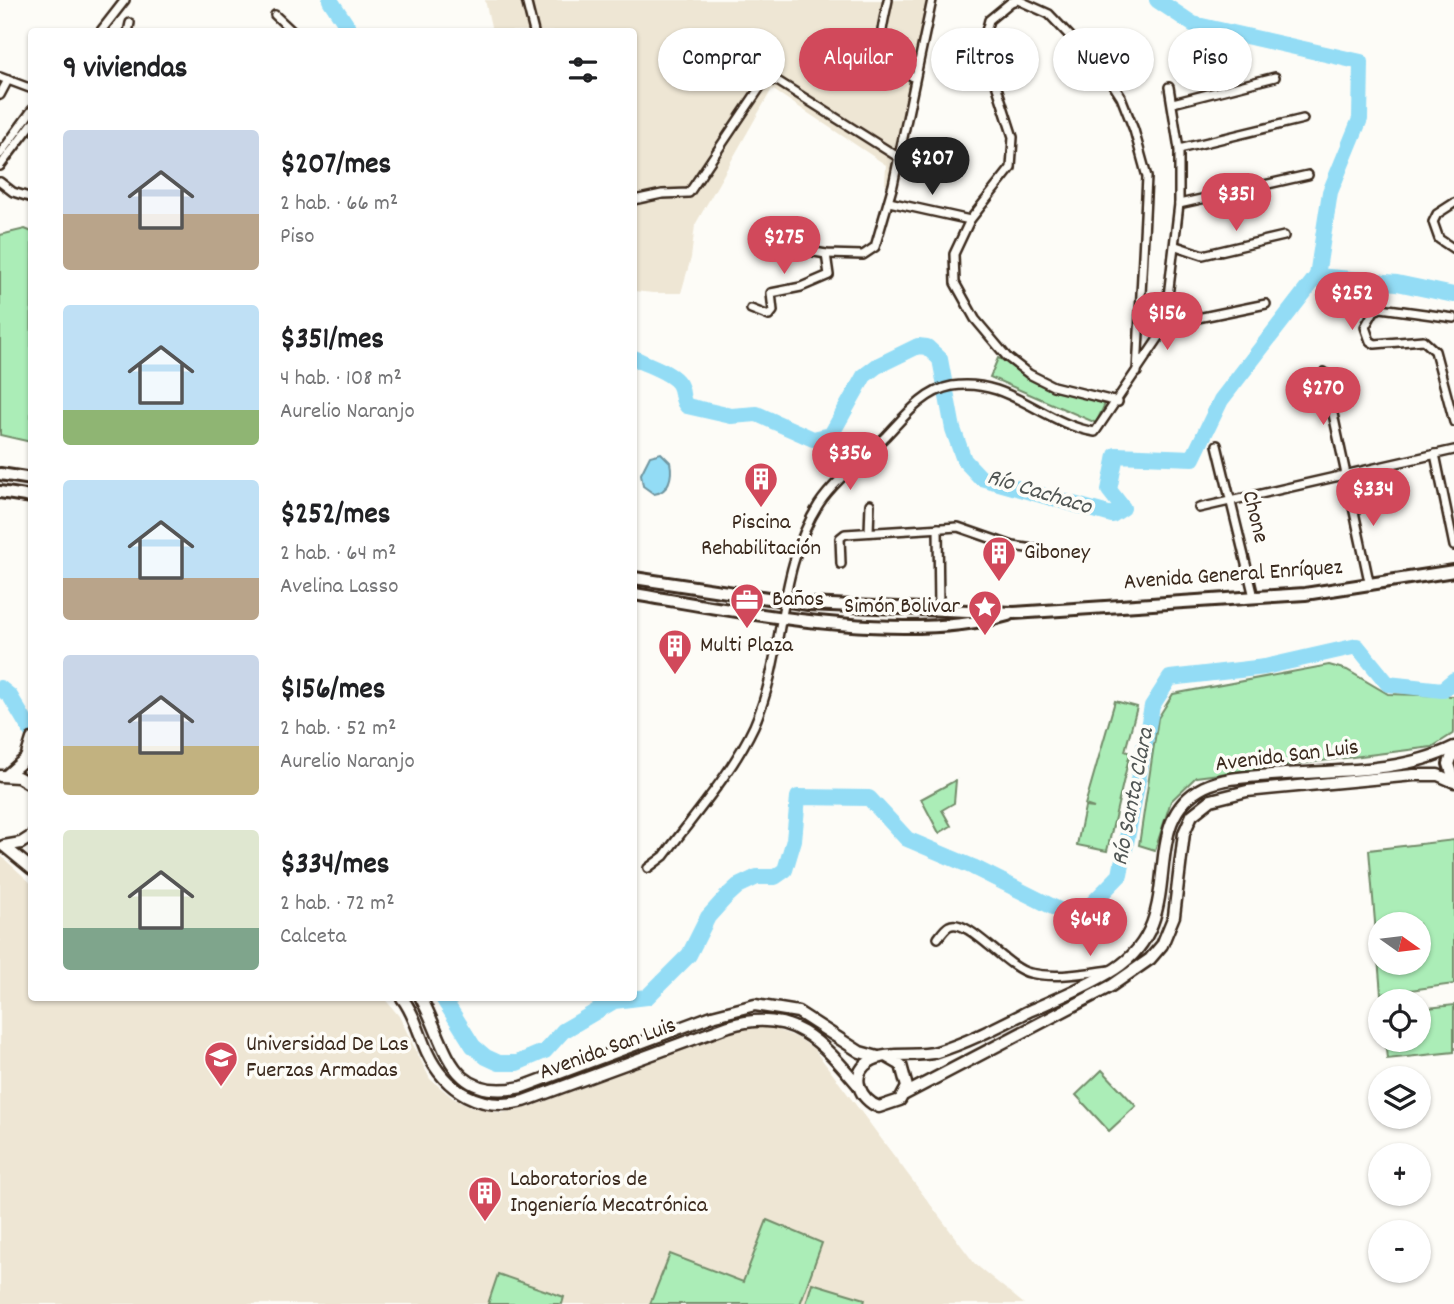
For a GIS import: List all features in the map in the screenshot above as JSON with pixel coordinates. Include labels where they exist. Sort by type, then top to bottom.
[{"type":"main road","points":[[0,474],[28,478]]},
{"type":"main road","points":[[0,492],[28,496]]},
{"type":"main road","name":"Avenida General Enríquez","points":[[637,578],[783,602],[1014,613],[1254,597],[1370,586],[1454,571]]},
{"type":"main road","points":[[658,598],[660,582]]},
{"type":"main road","name":"Avenida General Enríquez","points":[[637,594],[781,617],[893,626],[981,623],[1014,613]]},
{"type":"main road","points":[[807,619],[808,604]]},
{"type":"main road","points":[[1454,748],[1449,764],[1454,781]]},
{"type":"street","points":[[103,28],[125,0]]},
{"type":"street","points":[[526,0],[533,28]]},
{"type":"street","points":[[883,28],[888,0]]},
{"type":"street","points":[[917,64],[932,0]]},
{"type":"street","points":[[1118,402],[1053,386],[1029,374],[1007,357],[975,319],[960,296],[954,270],[956,249],[970,220],[1011,168],[1013,136],[993,75],[985,35],[989,20],[998,10],[1018,0],[1049,14],[1107,75],[1121,97],[1134,130],[1147,177],[1137,373]]},
{"type":"street","points":[[275,15],[289,28]]},
{"type":"street","points":[[1173,103],[1275,77]]},
{"type":"street","points":[[0,95],[4,79],[28,88]]},
{"type":"street","points":[[637,199],[662,194],[689,193],[763,83],[771,80],[898,157]]},
{"type":"street","points":[[771,244],[826,254],[863,255],[875,247],[888,202],[911,91]]},
{"type":"street","points":[[648,869],[664,856],[742,751],[765,699],[775,666],[783,602],[791,567],[820,502],[919,402],[952,386],[991,386],[1020,398],[1059,421],[1095,432],[1118,402],[1164,330],[1179,204],[1179,149],[1170,91]]},
{"type":"street","points":[[0,154],[28,116]]},
{"type":"street","points":[[1179,149],[1303,119]]},
{"type":"street","points":[[0,166],[28,129]]},
{"type":"street","points":[[1179,204],[1308,175]]},
{"type":"street","points":[[0,182],[13,192],[28,197]]},
{"type":"street","points":[[888,202],[970,220]]},
{"type":"street","points":[[1454,203],[1437,214],[1433,222],[1439,239],[1454,249]]},
{"type":"street","points":[[1176,246],[1203,255],[1284,236]]},
{"type":"street","points":[[751,309],[769,316],[773,312],[771,293],[801,287],[829,275],[826,254]]},
{"type":"street","points":[[1164,330],[1178,322],[1266,304]]},
{"type":"street","points":[[1454,318],[1381,309],[1374,311],[1365,327],[1370,341],[1375,344],[1423,340],[1434,348],[1454,422]]},
{"type":"street","points":[[1324,372],[1370,586]]},
{"type":"street","name":"Chone","points":[[1217,445],[1254,597]]},
{"type":"street","points":[[1199,508],[1231,503],[1454,450]]},
{"type":"street","points":[[1435,454],[1454,546]]},
{"type":"street","points":[[869,532],[870,505]]},
{"type":"street","points":[[841,564],[841,535],[869,532],[958,527],[1013,546],[1040,550]]},
{"type":"street","points":[[938,528],[939,610]]},
{"type":"street","name":"Avenida San Luis","points":[[422,1001],[451,1066],[468,1081],[490,1089],[522,1087],[712,1016],[755,1005],[798,1012],[860,1052],[883,1058],[919,1056],[964,1042],[1112,970],[1132,956],[1150,933],[1156,919],[1169,828],[1187,799],[1205,786],[1234,778],[1413,762],[1454,748]]},
{"type":"street","points":[[4,775],[26,758],[28,752]]},
{"type":"street","points":[[1342,769],[1344,782]]},
{"type":"street","name":"Avenida San Luis","points":[[905,1094],[1111,986],[1150,959],[1161,945],[1174,916],[1184,832],[1192,816],[1205,804],[1226,794],[1429,774],[1454,781]]},
{"type":"street","points":[[4,775],[18,777],[28,783]]},
{"type":"street","points":[[2,846],[21,843],[28,839]]},
{"type":"street","points":[[2,846],[28,866]]},
{"type":"street","points":[[938,938],[948,926],[957,924],[975,933],[1010,965],[1028,973],[1058,976],[1112,970]]},
{"type":"street","name":"Avenida San Luis","points":[[403,1001],[439,1072],[454,1089],[478,1101],[501,1105],[524,1101],[729,1026],[758,1019],[782,1022],[802,1030],[832,1055],[859,1086]]},
{"type":"street","points":[[883,1058],[905,1071],[908,1087],[905,1094],[894,1104],[879,1107],[866,1100],[859,1086],[861,1071],[883,1058]]},
{"type":"shaded area","points":[[485,0],[937,0],[917,90],[917,28],[799,28],[799,91],[917,91],[895,189],[885,184],[886,165],[775,91],[785,91],[785,28],[658,28],[658,91],[771,91],[695,225],[691,258],[681,293],[637,291],[637,28],[491,28]]},
{"type":"shaded area","name":"Universidad De Las Fuerzas Armadas","points":[[0,855],[28,880],[28,1001],[386,1001],[399,1016],[430,1079],[453,1098],[472,1107],[501,1113],[527,1108],[745,1027],[773,1028],[798,1038],[814,1049],[975,1264],[1024,1304],[0,1304]]},
{"type":"green space","points":[[28,230],[28,441],[0,435],[0,235]]},
{"type":"green space","points":[[998,358],[1105,404],[1096,423],[990,377]]},
{"type":"green space","points":[[1329,665],[1347,670],[1388,694],[1454,696],[1454,733],[1432,747],[1196,777],[1171,801],[1155,850],[1139,845],[1158,718],[1173,694]]},
{"type":"green space","points":[[1115,701],[1137,707],[1125,751],[1130,753],[1107,851],[1077,845],[1085,807],[1094,808],[1085,805]]},
{"type":"green space","points":[[956,780],[954,803],[942,810],[951,826],[939,833],[921,799]]},
{"type":"green space","points":[[1454,840],[1454,984],[1418,989],[1381,989],[1379,975],[1432,975],[1432,912],[1374,912],[1369,850]]},
{"type":"green space","points":[[1454,1005],[1454,1052],[1387,1059],[1386,1052],[1431,1052],[1431,1008]]},
{"type":"green space","points":[[1102,1070],[1136,1106],[1109,1131],[1076,1095]]},
{"type":"green space","points":[[767,1220],[822,1243],[800,1304],[650,1304],[670,1254],[743,1282]]},
{"type":"green space","points":[[498,1274],[564,1297],[562,1304],[488,1304]]},
{"type":"green space","points":[[812,1283],[865,1299],[864,1304],[806,1304]]},
{"type":"water","points":[[661,453],[670,462],[671,473],[666,487],[654,494],[643,486],[641,474],[650,456]]},
{"type":"waterway","name":"Río Cachaco","points":[[330,0],[348,28]]},
{"type":"waterway","points":[[1157,0],[1193,24],[1361,62],[1360,119],[1330,192],[1317,276],[1397,283],[1454,295]]},
{"type":"waterway","name":"Río Cachaco","points":[[637,359],[676,380],[687,406],[731,416],[757,414],[813,439],[831,435],[864,376],[877,366],[918,346],[927,347],[940,359],[953,429],[964,460],[981,478],[1112,515],[1123,508],[1109,490],[1116,455],[1193,458],[1221,400],[1317,276]]},
{"type":"waterway","name":"Río Santa Clara","points":[[637,998],[647,997],[689,955],[708,917],[738,886],[757,877],[775,877],[785,870],[794,840],[798,797],[869,798],[907,839],[973,867],[1077,919],[1120,875],[1152,706],[1170,678],[1265,667],[1357,646],[1388,684],[1442,690],[1454,680]]},
{"type":"waterway","name":"Río Santa Clara","points":[[0,688],[10,696],[28,726]]},
{"type":"waterway","name":"Río Santa Clara","points":[[445,1001],[473,1046],[499,1063],[517,1063],[545,1051],[563,1031],[614,1001]]},
{"type":"place","name":"Piscina Rehabilitación","points":[[761,509]]},
{"type":"place","name":"Giboney","points":[[999,583]]},
{"type":"place","name":"Baños","points":[[747,630]]},
{"type":"place","name":"Simón Bolivar","points":[[985,637]]},
{"type":"place","name":"Multi Plaza","points":[[675,676]]},
{"type":"place","name":"Universidad De Las Fuerzas Armadas","points":[[221,1088]]},
{"type":"place","name":"Laboratorios de Ingeniería Mecatrónica","points":[[485,1223]]}]
